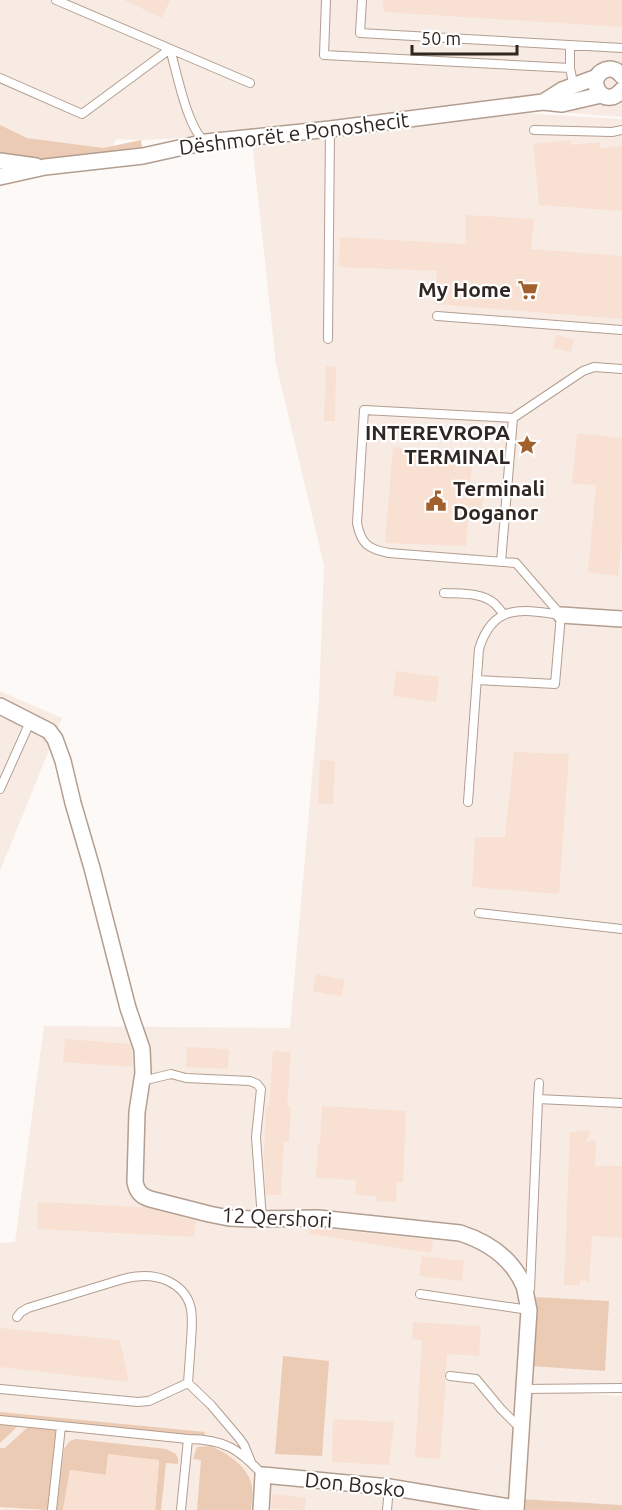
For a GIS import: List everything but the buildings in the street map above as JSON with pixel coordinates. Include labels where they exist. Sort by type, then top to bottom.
[{"type":"street","name":"Dëshmorët e Ponoshecit","points":[[0,177],[45,167],[142,156],[206,142],[543,102],[562,104],[602,71],[611,69],[621,74]]},
{"type":"street","points":[[597,77],[596,87],[601,95]]},
{"type":"street","name":"Dëshmorët e Ponoshecit","points":[[576,94],[601,95],[610,98],[622,91]]},
{"type":"street","name":"Dëshmorët e Ponoshecit","points":[[0,161],[45,167]]},
{"type":"street","points":[[561,615],[622,619]]},
{"type":"street","name":"12 Qershori","points":[[0,706],[49,731],[55,739],[63,761],[128,1008],[142,1049],[142,1081],[137,1112],[135,1182],[137,1191],[143,1196],[229,1218],[318,1218],[460,1233],[475,1238],[505,1257],[524,1287],[529,1310],[516,1509]]},
{"type":"street","points":[[261,1510],[263,1475]]},
{"type":"street","name":"Don Bosko","points":[[263,1475],[389,1487],[516,1509]]},
{"type":"lane","points":[[56,0],[250,83]]},
{"type":"lane","points":[[326,0],[324,55],[570,68]]},
{"type":"lane","points":[[362,0],[360,33],[622,48]]},
{"type":"lane","points":[[570,45],[570,68],[576,94]]},
{"type":"lane","points":[[0,78],[82,114],[170,49]]},
{"type":"lane","points":[[170,49],[194,129],[206,142]]},
{"type":"lane","points":[[328,339],[330,129]]},
{"type":"lane","points":[[534,130],[612,132],[622,130]]},
{"type":"lane","points":[[437,316],[622,330]]},
{"type":"lane","points":[[516,563],[389,554],[370,548],[363,542],[357,523],[364,410],[513,418],[583,371],[594,368],[622,369]]},
{"type":"lane","points":[[501,562],[513,418]]},
{"type":"lane","points":[[477,680],[555,684],[561,615],[502,547]]},
{"type":"lane","points":[[444,593],[488,598],[504,615]]},
{"type":"lane","points":[[468,802],[479,649],[482,638],[489,627],[504,615],[519,610],[561,615]]},
{"type":"lane","points":[[0,789],[30,722]]},
{"type":"lane","points":[[479,913],[622,929]]},
{"type":"lane","points":[[142,1081],[171,1074],[186,1078],[250,1081],[257,1084],[261,1089],[256,1137],[262,1219]]},
{"type":"lane","points":[[420,1294],[529,1310],[539,1083]]},
{"type":"lane","points":[[538,1099],[622,1103]]},
{"type":"lane","points":[[17,1317],[28,1308],[123,1279],[136,1276],[162,1278],[181,1289],[188,1298],[192,1310],[188,1383]]},
{"type":"lane","points":[[450,1376],[476,1378],[501,1410],[521,1429]]},
{"type":"lane","points":[[0,1389],[138,1402],[149,1401],[188,1383]]},
{"type":"lane","points":[[188,1383],[211,1405],[239,1438],[251,1462]]},
{"type":"lane","points":[[523,1389],[622,1388]]},
{"type":"lane","points":[[0,1420],[204,1439],[222,1443],[241,1454],[263,1475]]},
{"type":"lane","points":[[52,1510],[61,1426]]},
{"type":"lane","points":[[181,1510],[188,1439]]},
{"type":"lane","points":[[387,1510],[389,1487]]},
{"type":"shaded area","points":[[0,0],[622,0],[622,117],[488,107],[250,135],[116,139],[110,152],[27,138],[0,127]]},
{"type":"shaded area","points":[[488,111],[622,119],[622,1391],[525,1386],[517,1510],[0,1510],[0,1243],[15,1242],[44,1026],[290,1028],[319,698],[324,565],[276,364],[252,142]]},
{"type":"shaded area","points":[[0,125],[27,138],[103,148],[141,140],[143,156],[0,177]]},
{"type":"shaded area","points":[[0,691],[62,718],[0,871]]},
{"type":"shaded area","points":[[534,1297],[609,1301],[605,1371],[530,1366]]},
{"type":"shaded area","points":[[283,1356],[329,1361],[322,1456],[275,1454]]},
{"type":"shaded area","points":[[529,1390],[622,1396],[622,1505],[521,1499]]},
{"type":"shaded area","points":[[0,1412],[205,1432],[204,1437],[0,1417]]},
{"type":"shaded area","points":[[0,1424],[19,1425],[0,1443]]},
{"type":"shaded area","points":[[29,1426],[57,1429],[48,1510],[0,1507],[0,1448],[5,1448]]},
{"type":"shaded area","points":[[76,1439],[166,1449],[176,1454],[178,1464],[166,1463],[161,1510],[155,1510],[159,1460],[108,1455],[106,1475],[70,1470],[63,1510],[56,1510],[64,1449],[70,1441]]},
{"type":"shaded area","points":[[211,1446],[230,1457],[246,1472],[252,1486],[251,1510],[197,1510],[201,1460],[193,1459],[197,1447]]},
{"type":"shaded area","points":[[521,1499],[622,1505],[622,1510],[521,1510]]},
{"type":"place","name":"My Home","points":[[528,290]]},
{"type":"place","name":"INTEREVROPA TERMINAL","points":[[527,445]]},
{"type":"place","name":"Terminali Doganor","points":[[436,501]]}]
